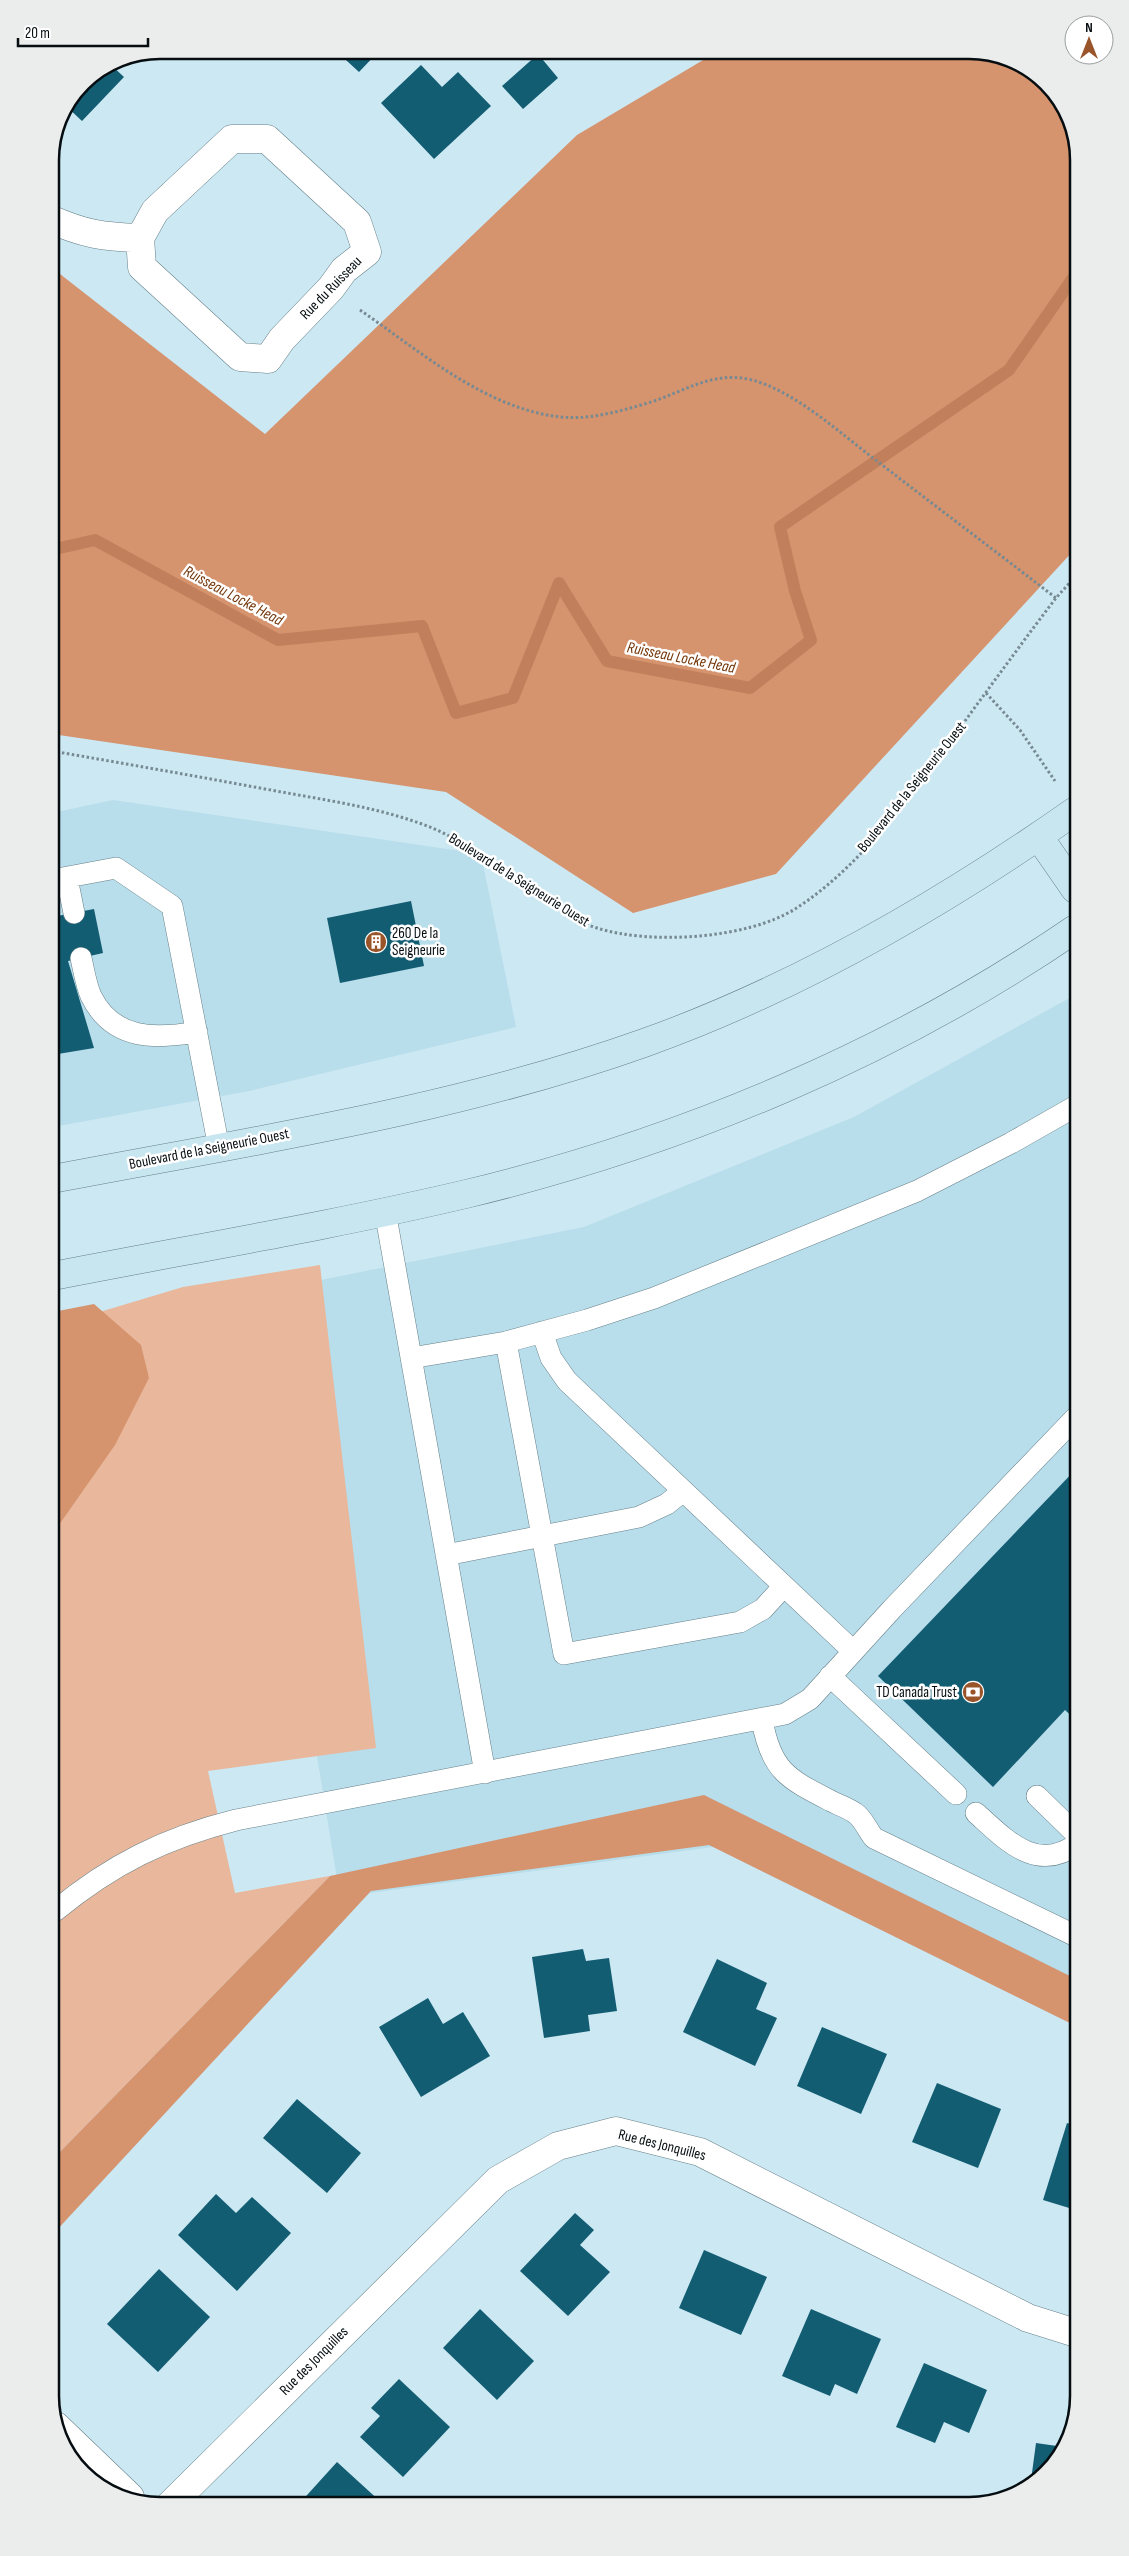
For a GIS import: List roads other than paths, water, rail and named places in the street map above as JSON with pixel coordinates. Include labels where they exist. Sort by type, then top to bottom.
[{"type":"main road","name":"Boulevard de la Seigneurie Ouest","points":[[59,1178],[219,1148],[438,1103],[586,1062],[660,1036],[728,1010],[913,916],[1039,837],[1070,815]]},
{"type":"main road","points":[[1039,837],[1070,882]]},
{"type":"main road","points":[[59,1275],[467,1194],[667,1134],[774,1093],[924,1021],[1019,965],[1070,932]]},
{"type":"street","name":"Rue du Ruisseau","points":[[232,139],[267,139],[358,222],[367,252],[344,270],[331,288],[282,339],[268,359],[240,357],[142,267],[140,238],[155,211],[232,139]]},
{"type":"street","points":[[59,223],[80,232],[107,237],[140,238]]},
{"type":"street","name":"Rue des Jonquilles","points":[[178,2497],[498,2180],[558,2146],[616,2131],[700,2152],[1028,2318],[1070,2331]]},
{"type":"street","points":[[67,2437],[123,2490]]},
{"type":"lane","points":[[74,913],[59,879],[116,868],[172,906],[219,1148]]},
{"type":"lane","points":[[81,958],[92,997],[115,1023],[128,1031],[155,1037],[197,1032]]},
{"type":"lane","points":[[411,1358],[506,1342],[654,1298],[871,1211],[960,1170],[1070,1109]]},
{"type":"lane","points":[[385,1211],[485,1773]]},
{"type":"lane","points":[[542,1332],[551,1358],[567,1381],[853,1651]]},
{"type":"lane","points":[[506,1342],[564,1654],[740,1622],[763,1609],[784,1586]]},
{"type":"lane","points":[[59,1908],[79,1891],[131,1858],[196,1830],[236,1820],[762,1720],[785,1714],[800,1706],[830,1676],[1070,1423]]},
{"type":"lane","points":[[446,1555],[639,1517],[667,1504],[683,1491]]},
{"type":"lane","points":[[830,1676],[956,1794]]},
{"type":"lane","points":[[762,1720],[766,1744],[781,1769],[802,1786],[857,1814],[874,1838],[1070,1933]]},
{"type":"lane","points":[[1037,1796],[1070,1828]]},
{"type":"lane","points":[[976,1813],[1011,1844],[1030,1853],[1054,1855],[1070,1849]]},
{"type":"waterway","name":"Ruisseau Locke Head","points":[[59,548],[95,540],[278,640],[422,626],[456,713],[513,698],[559,583],[607,661],[750,688],[811,640],[795,591],[780,527],[1009,370],[1070,282]]},
{"type":"place","name":"260 De la Seigneurie","points":[[376,942]]},
{"type":"place","name":"TD Canada Trust","points":[[973,1692]]}]
